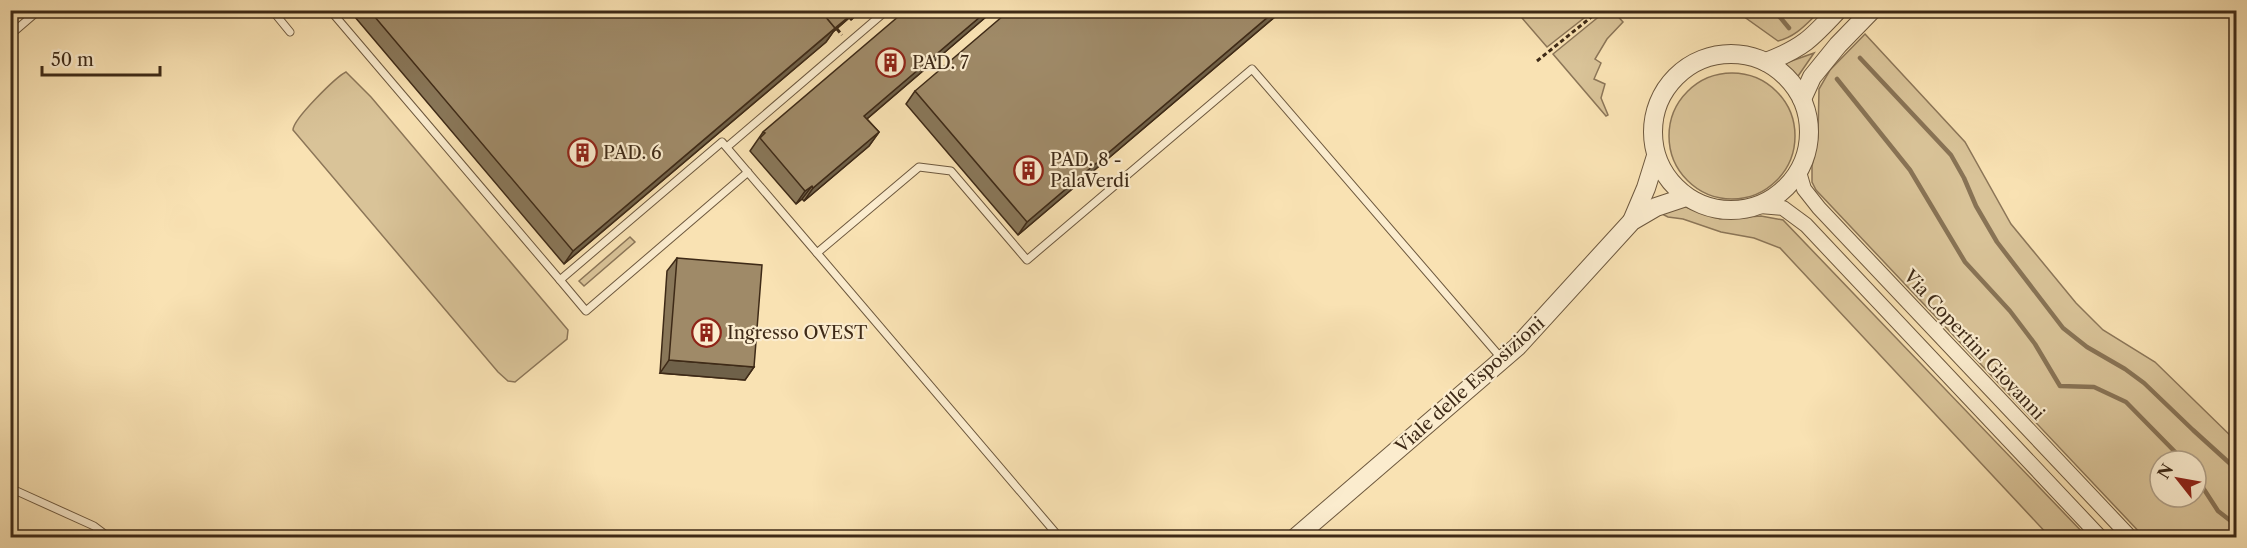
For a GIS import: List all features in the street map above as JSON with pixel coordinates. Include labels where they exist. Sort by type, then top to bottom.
[{"type":"street","points":[[1766,62],[1790,53],[1810,40],[1838,10]]},
{"type":"street","points":[[1802,99],[1812,77],[1838,45],[1872,10]]},
{"type":"street","name":"Viale delle Esposizioni","points":[[1729,54],[1748,56],[1766,62],[1784,74],[1802,99],[1809,121],[1809,144],[1799,172],[1782,192],[1760,206],[1734,211],[1707,208],[1686,197],[1672,185],[1662,171],[1652,135],[1655,113],[1663,93],[1677,75],[1695,63],[1715,55],[1729,54]]},
{"type":"street","name":"Viale delle Esposizioni","points":[[1295,537],[1503,360],[1545,319],[1632,220],[1646,188],[1656,156]]},
{"type":"street","name":"Via Copertini Giovanni","points":[[1799,172],[1804,189],[1819,208],[2131,537]]},
{"type":"street","name":"Viale delle Esposizioni","points":[[1632,220],[1656,207],[1686,197]]},
{"type":"street","points":[[1760,206],[1783,208],[1806,225],[2101,537]]},
{"type":"lane","points":[[10,35],[39,10]]},
{"type":"lane","points":[[272,10],[290,32]]},
{"type":"lane","points":[[330,10],[586,311],[748,172]]},
{"type":"lane","points":[[727,147],[887,10]]},
{"type":"lane","points":[[817,253],[919,167],[951,171],[1027,260],[1252,69],[1503,360]]},
{"type":"lane","points":[[560,280],[722,142],[1060,537]]},
{"type":"lane","points":[[10,488],[94,526],[110,537]]},
{"type":"path","points":[[1537,61],[1600,10]]},
{"type":"path","points":[[1628,10],[1632,15]]},
{"type":"shaded area","points":[[1607,10],[1613,11],[1623,22],[1607,39],[1595,59],[1601,63],[1594,79],[1605,84],[1601,98],[1608,115],[1606,116],[1553,54]]},
{"type":"shaded area","points":[[1516,11],[1593,11],[1547,47]]},
{"type":"shaded area","points":[[1736,11],[1820,11],[1796,33],[1778,41]]},
{"type":"shaded area","points":[[1865,34],[1965,142],[2011,224],[2076,303],[2103,330],[2155,362],[2236,441],[2236,537],[2144,537],[1816,190],[1812,182],[1812,166],[1818,137],[1819,89],[1830,70]]},
{"type":"shaded area","points":[[1814,53],[1794,82],[1777,66]]},
{"type":"shaded area","points":[[346,72],[371,97],[568,330],[567,339],[515,382],[508,381],[498,372],[293,130],[307,108]]},
{"type":"shaded area","points":[[1732,73],[1756,78],[1776,92],[1790,112],[1795,136],[1790,160],[1776,180],[1756,194],[1732,199],[1708,194],[1688,180],[1674,160],[1669,136],[1674,112],[1688,92],[1708,78]]},
{"type":"shaded area","points":[[1683,206],[1720,219],[1761,216],[1783,220],[2087,537],[2050,537],[1780,248],[1754,238],[1721,232],[1658,212]]},
{"type":"shaded area","points":[[630,237],[635,242],[584,286],[579,281]]},
{"type":"building","name":"PAD. 6","points":[[369,10],[820,10],[835,28],[573,251]]},
{"type":"building","points":[[820,10],[849,10],[852,14],[835,28]]},
{"type":"building","name":"PAD. 7","points":[[906,10],[988,10],[864,116],[879,132],[813,188],[812,186],[805,191],[760,138],[765,133],[763,132]]},
{"type":"building","name":"PAD. 8 - PalaVerdi","points":[[1010,10],[1276,10],[1027,222],[915,91]]},
{"type":"building","name":"Ingresso OVEST","points":[[677,258],[762,265],[754,367],[669,360]]},
{"type":"waterway","points":[[1774,10],[1789,28]]},
{"type":"waterway","points":[[1860,58],[1951,155],[1997,242],[2063,328],[2087,347],[2144,383],[2236,469]]},
{"type":"waterway","points":[[1837,79],[1910,170],[1965,262],[2010,311],[2035,344],[2060,386],[2094,387],[2126,402],[2172,449]]},
{"type":"waterway","points":[[2208,496],[2218,511],[2236,525]]},
{"type":"place","name":"PAD. 7","points":[[891,63]]},
{"type":"place","name":"PAD. 6","points":[[582,153]]},
{"type":"place","name":"PAD. 8 - PalaVerdi","points":[[1029,170]]},
{"type":"place","name":"Ingresso OVEST","points":[[706,333]]}]
